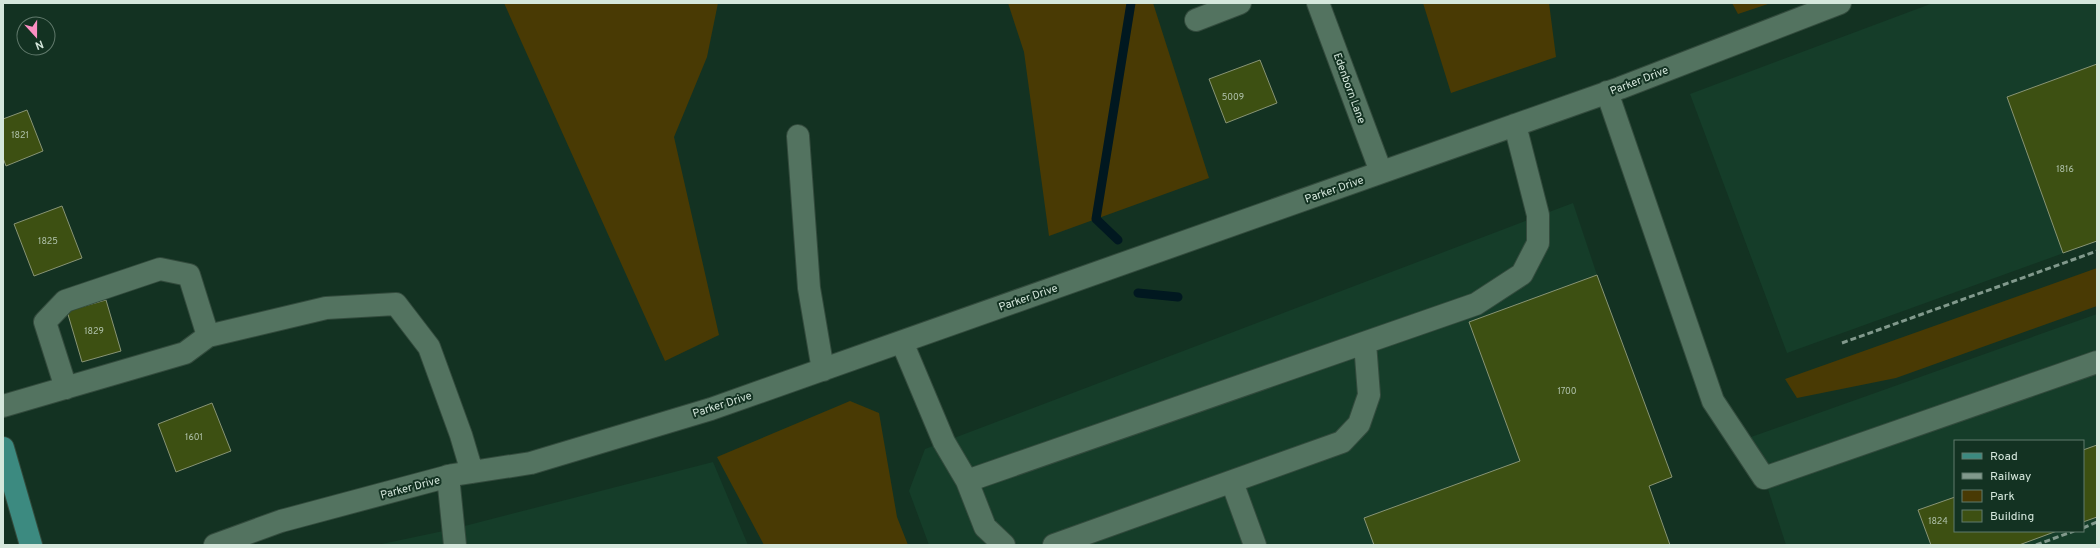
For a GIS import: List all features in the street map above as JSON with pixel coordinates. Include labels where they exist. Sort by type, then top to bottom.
[{"type":"main road","points":[[3,448],[31,545]]},
{"type":"street","points":[[1196,20],[1240,3]]},
{"type":"street","name":"Edenborn Lane","points":[[1318,3],[1381,172]]},
{"type":"street","name":"Parker Drive","points":[[215,545],[281,521],[448,476],[532,462],[711,409],[1607,92],[1834,5]]},
{"type":"street","points":[[1607,92],[1713,402],[1764,478],[2097,362]]},
{"type":"street","points":[[967,481],[1476,304],[1522,274],[1538,243],[1538,215],[1515,125]]},
{"type":"street","points":[[798,136],[809,288],[823,370]]},
{"type":"street","points":[[66,388],[46,322],[65,301],[160,269],[189,275],[208,336]]},
{"type":"street","points":[[3,406],[185,353],[208,336],[326,308],[396,304],[429,346],[461,434],[472,472]]},
{"type":"street","points":[[902,342],[944,442],[967,481],[985,527],[1004,545]]},
{"type":"street","points":[[1054,545],[1342,442],[1359,424],[1370,395],[1365,343]]},
{"type":"street","points":[[448,476],[455,545]]},
{"type":"street","points":[[1232,482],[1255,545]]},
{"type":"shaded area","points":[[1933,3],[2097,3],[2097,241],[1787,353],[1690,94]]},
{"type":"shaded area","points":[[1573,203],[1597,275],[1672,477],[1649,486],[1670,545],[929,545],[909,491],[925,449]]},
{"type":"shaded area","points":[[2097,314],[2097,545],[1786,545],[1751,437]]},
{"type":"shaded area","points":[[713,462],[748,545],[377,545],[453,529]]},
{"type":"green space","points":[[504,3],[718,3],[707,57],[674,137],[719,335],[665,361]]},
{"type":"green space","points":[[1008,3],[1153,3],[1209,178],[1049,236],[1024,52]]},
{"type":"green space","points":[[1423,3],[1549,3],[1556,57],[1451,93]]},
{"type":"green space","points":[[1732,3],[1771,3],[1738,14]]},
{"type":"green space","points":[[2097,268],[2097,306],[1896,378],[1797,398],[1785,379]]},
{"type":"green space","points":[[850,401],[879,413],[897,517],[908,545],[764,545],[717,457]]},
{"type":"building","points":[[1260,60],[1277,103],[1226,123],[1209,79]]},
{"type":"building","points":[[2097,64],[2097,241],[2063,253],[2007,97]]},
{"type":"building","points":[[27,110],[43,151],[6,166],[3,158],[3,119]]},
{"type":"building","points":[[62,206],[82,258],[34,276],[14,224]]},
{"type":"building","points":[[1597,275],[1672,477],[1649,486],[1670,545],[1374,545],[1364,518],[1520,461],[1469,322]]},
{"type":"building","points":[[106,300],[121,351],[82,362],[67,311]]},
{"type":"building","points":[[212,403],[231,451],[176,472],[158,424]]},
{"type":"building","points":[[2097,445],[2097,517],[2084,522],[2084,450]]},
{"type":"building","points":[[1954,497],[1954,532],[2054,532],[2019,545],[1931,545],[1918,510]]},
{"type":"waterway","points":[[1118,240],[1096,219],[1131,3]]},
{"type":"waterway","points":[[1138,293],[1178,297]]},
{"type":"railway","points":[[1842,343],[2097,251]]},
{"type":"railway","points":[[2084,528],[2097,522]]},
{"type":"railway","points":[[2036,545],[2071,532]]}]
